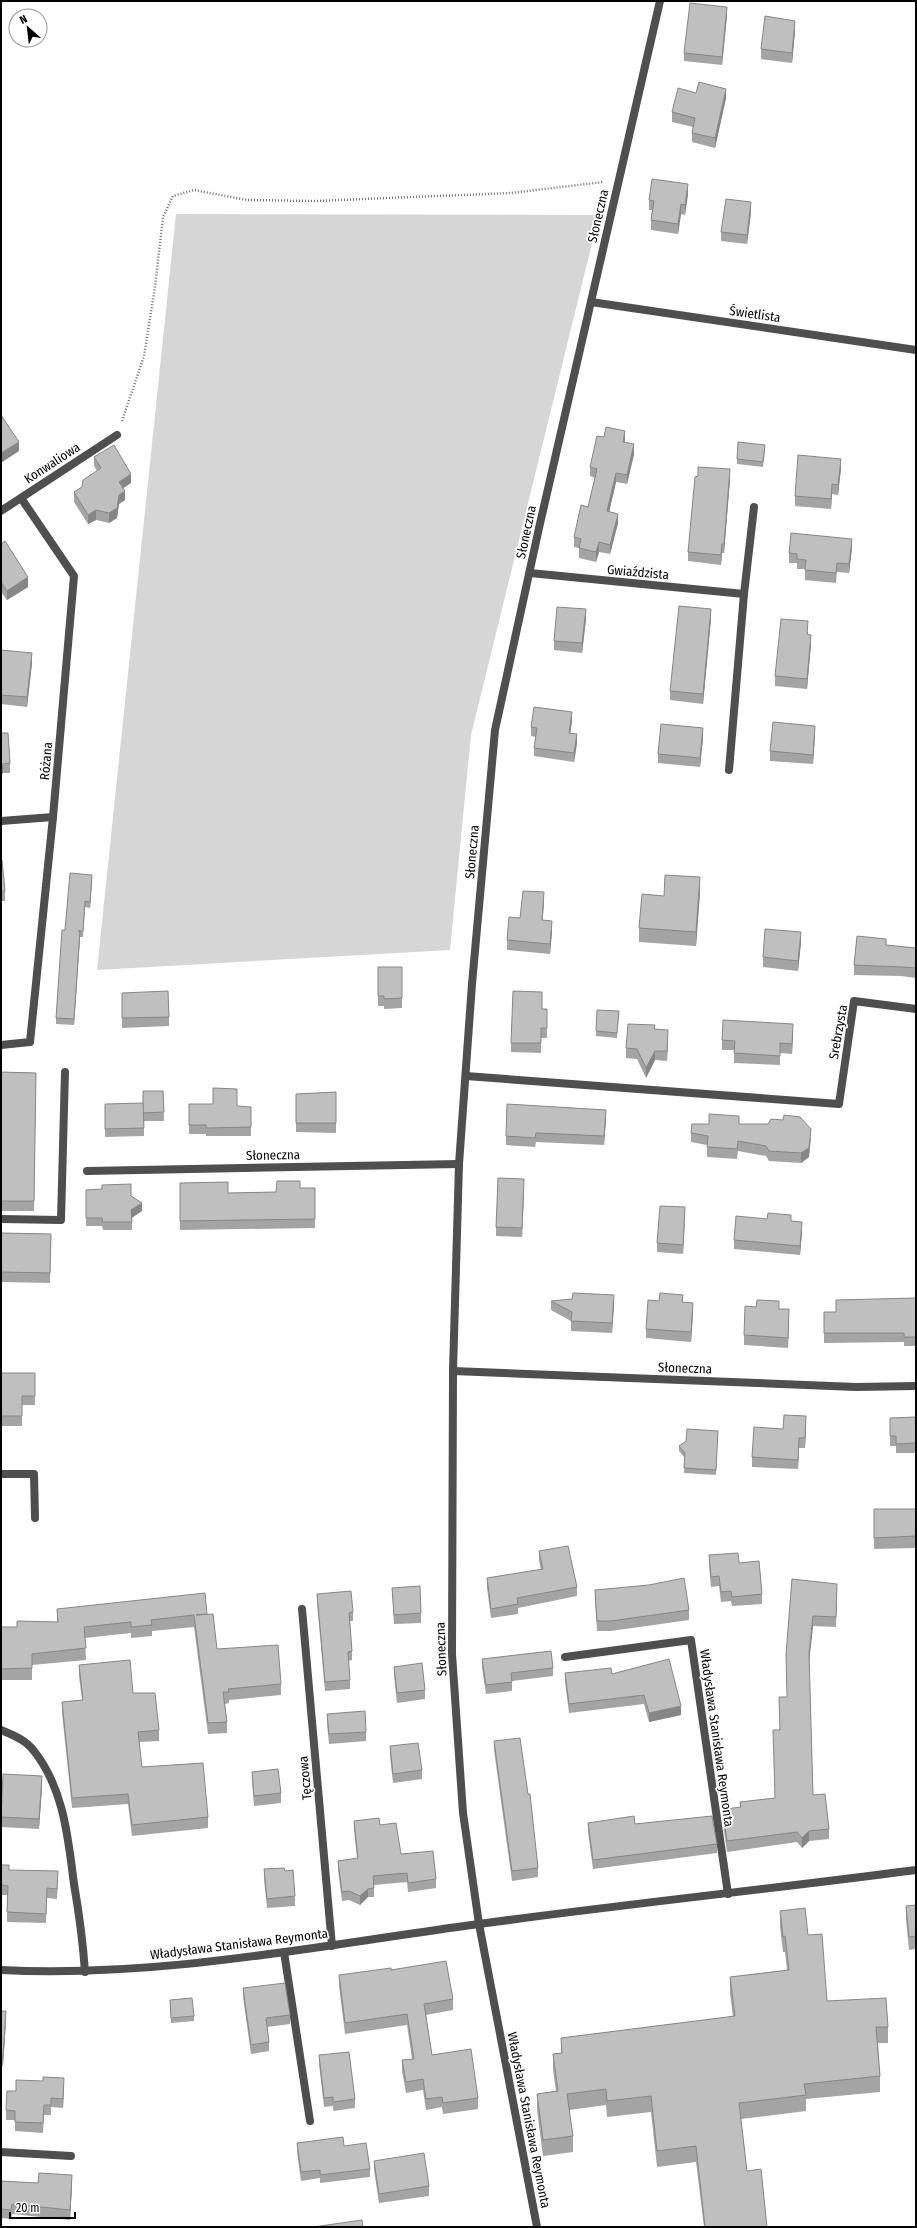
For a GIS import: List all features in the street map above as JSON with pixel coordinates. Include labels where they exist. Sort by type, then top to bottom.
[{"type":"street","name":"Słoneczna","points":[[479,1924],[463,1813],[452,1654],[453,1371],[459,1164],[472,984],[496,730],[618,181],[660,1]]},
{"type":"street","name":"Świetlista","points":[[591,302],[916,350]]},
{"type":"street","name":"Konwaliowa","points":[[1,511],[117,435]]},
{"type":"street","name":"Różana","points":[[1,1045],[30,1042],[53,817],[74,576],[21,498]]},
{"type":"street","points":[[729,770],[744,594],[754,507]]},
{"type":"street","name":"Gwiaździsta","points":[[530,574],[744,594]]},
{"type":"street","points":[[1,822],[53,817]]},
{"type":"street","name":"Srebrzysta","points":[[466,1076],[839,1104],[854,1002],[916,1009]]},
{"type":"street","points":[[1,1219],[61,1220],[65,1072]]},
{"type":"street","name":"Słoneczna","points":[[87,1170],[459,1164]]},
{"type":"street","name":"Słoneczna","points":[[453,1371],[856,1387],[916,1386]]},
{"type":"street","points":[[1,1474],[34,1474],[35,1518]]},
{"type":"street","name":"Tęczowa","points":[[302,1609],[332,1946]]},
{"type":"street","name":"Władysława Stanisława Reymonta","points":[[565,1657],[691,1640],[728,1894]]},
{"type":"street","points":[[1,1730],[24,1741],[34,1750],[47,1770],[59,1798],[67,1834],[85,1972]]},
{"type":"street","name":"Władysława Stanisława Reymonta","points":[[1,1970],[85,1972],[214,1961],[332,1946],[479,1924],[916,1870]]},
{"type":"street","name":"Władysława Stanisława Reymonta","points":[[479,1924],[537,2227]]},
{"type":"street","points":[[284,1952],[310,2121]]},
{"type":"street","points":[[1,2152],[71,2156]]},
{"type":"path","points":[[117,435],[144,356],[155,287],[163,217],[173,196],[194,190],[247,200],[315,201],[511,193],[618,181]]},
{"type":"shaded area","points":[[176,214],[599,215],[471,735],[450,950],[97,970]]},
{"type":"building","points":[[690,3],[727,7],[722,57],[684,53]]},
{"type":"building","points":[[765,16],[795,21],[792,53],[761,49]]},
{"type":"building","points":[[699,82],[726,89],[715,138],[692,133],[695,118],[672,112],[678,88],[696,93]]},
{"type":"building","points":[[652,179],[688,184],[685,205],[681,204],[678,224],[651,220],[654,201],[649,200]]},
{"type":"building","points":[[726,199],[751,202],[747,235],[721,232]]},
{"type":"building","points":[[1,415],[19,442],[1,453]]},
{"type":"building","points":[[606,427],[625,431],[623,442],[634,444],[627,475],[616,473],[607,511],[618,514],[610,545],[599,542],[596,552],[579,548],[581,539],[574,537],[581,505],[588,507],[597,469],[590,467],[597,436],[604,437]]},
{"type":"building","points":[[738,442],[765,445],[763,462],[737,459]]},
{"type":"building","points":[[114,445],[131,474],[119,482],[125,491],[119,495],[117,508],[109,513],[96,510],[88,515],[74,492],[82,487],[83,480],[101,468],[94,457]]},
{"type":"building","points":[[798,455],[841,459],[838,485],[832,484],[831,499],[795,496]]},
{"type":"building","points":[[698,467],[730,469],[724,544],[722,544],[721,555],[688,552],[695,477],[698,476]]},
{"type":"building","points":[[791,533],[852,539],[849,564],[837,563],[836,573],[805,570],[806,560],[797,559],[797,554],[789,553]]},
{"type":"building","points":[[5,541],[28,577],[7,591],[1,582],[1,544]]},
{"type":"building","points":[[679,606],[711,609],[703,694],[670,691]]},
{"type":"building","points":[[557,607],[586,609],[582,643],[554,641]]},
{"type":"building","points":[[781,619],[808,621],[807,634],[811,635],[807,679],[775,676]]},
{"type":"building","points":[[1,650],[32,653],[27,697],[1,695]]},
{"type":"building","points":[[534,707],[572,712],[569,733],[577,734],[574,753],[534,748],[537,728],[531,727]]},
{"type":"building","points":[[773,722],[815,726],[813,755],[770,751]]},
{"type":"building","points":[[661,724],[703,728],[700,758],[658,754]]},
{"type":"building","points":[[1,733],[8,733],[10,763],[3,764],[1,766]]},
{"type":"building","points":[[2,860],[5,891],[1,891]]},
{"type":"building","points":[[70,873],[92,875],[90,902],[85,901],[83,931],[80,931],[74,1019],[56,1018],[62,930],[65,930]]},
{"type":"building","points":[[665,875],[700,877],[696,932],[639,928],[642,894],[664,896]]},
{"type":"building","points":[[523,891],[544,892],[542,920],[552,921],[550,944],[507,940],[509,917],[520,918]]},
{"type":"building","points":[[765,929],[801,932],[798,961],[763,957]]},
{"type":"building","points":[[857,936],[886,939],[886,945],[916,948],[916,968],[854,965]]},
{"type":"building","points":[[378,967],[402,967],[402,998],[384,999],[384,996],[378,996]]},
{"type":"building","points":[[168,991],[169,1017],[122,1018],[122,993]]},
{"type":"building","points":[[513,991],[542,992],[542,1009],[547,1009],[547,1028],[541,1028],[541,1043],[511,1043]]},
{"type":"building","points":[[597,1010],[619,1011],[617,1033],[596,1031]]},
{"type":"building","points":[[723,1020],[793,1024],[792,1044],[780,1043],[780,1056],[734,1053],[735,1041],[722,1040]]},
{"type":"building","points":[[628,1024],[655,1025],[654,1029],[668,1030],[667,1051],[655,1051],[646,1068],[637,1049],[626,1048]]},
{"type":"building","points":[[1,1072],[36,1073],[34,1201],[1,1201]]},
{"type":"building","points":[[213,1088],[237,1089],[237,1106],[251,1107],[251,1127],[206,1128],[206,1125],[189,1125],[189,1104],[213,1104]]},
{"type":"building","points":[[143,1091],[163,1091],[164,1112],[143,1113]]},
{"type":"building","points":[[336,1092],[336,1123],[296,1123],[296,1094]]},
{"type":"building","points":[[143,1103],[144,1128],[105,1129],[105,1104]]},
{"type":"building","points":[[507,1104],[606,1110],[604,1136],[536,1133],[535,1138],[506,1136]]},
{"type":"building","points":[[709,1114],[739,1116],[739,1124],[768,1124],[771,1119],[783,1120],[784,1115],[800,1117],[811,1129],[809,1148],[801,1153],[769,1151],[766,1146],[738,1141],[737,1149],[707,1147],[708,1136],[691,1133],[692,1124],[709,1124]]},
{"type":"building","points":[[498,1178],[524,1179],[522,1228],[496,1227]]},
{"type":"building","points":[[277,1181],[300,1181],[300,1188],[315,1188],[315,1219],[180,1221],[180,1183],[228,1182],[228,1193],[276,1192]]},
{"type":"building","points":[[131,1184],[131,1196],[142,1203],[131,1210],[132,1222],[103,1222],[102,1218],[86,1218],[86,1190],[102,1189],[102,1185]]},
{"type":"building","points":[[660,1206],[685,1207],[683,1245],[657,1243]]},
{"type":"building","points":[[768,1213],[791,1215],[791,1221],[802,1222],[800,1246],[734,1240],[736,1216],[767,1219]]},
{"type":"building","points":[[1,1233],[51,1234],[50,1273],[1,1272]]},
{"type":"building","points":[[573,1293],[614,1295],[612,1323],[571,1321],[572,1312],[551,1301],[572,1299]]},
{"type":"building","points":[[660,1293],[683,1295],[682,1302],[693,1303],[691,1332],[646,1329],[648,1300],[659,1301]]},
{"type":"building","points":[[916,1298],[916,1337],[904,1337],[904,1333],[824,1333],[824,1312],[836,1312],[836,1300]]},
{"type":"building","points":[[757,1300],[779,1301],[779,1309],[789,1309],[788,1338],[744,1335],[745,1306],[756,1307]]},
{"type":"building","points":[[1,1373],[35,1373],[35,1396],[22,1396],[22,1416],[1,1416]]},
{"type":"building","points":[[784,1415],[806,1416],[805,1438],[799,1438],[798,1460],[752,1457],[754,1427],[783,1429]]},
{"type":"building","points":[[916,1417],[916,1443],[896,1444],[896,1436],[890,1436],[890,1418]]},
{"type":"building","points":[[687,1429],[718,1431],[716,1470],[684,1468],[685,1453],[679,1446],[686,1441]]},
{"type":"building","points":[[874,1509],[916,1509],[916,1536],[874,1538]]},
{"type":"building","points":[[568,1546],[577,1587],[517,1598],[518,1604],[491,1609],[487,1578],[543,1569],[539,1551]]},
{"type":"building","points":[[738,1553],[739,1563],[759,1561],[762,1594],[732,1597],[731,1591],[721,1592],[719,1576],[711,1577],[709,1555]]},
{"type":"building","points":[[684,1578],[689,1610],[611,1621],[597,1621],[595,1590],[649,1585]]},
{"type":"building","points":[[792,1579],[837,1584],[836,1617],[813,1616],[809,1653],[813,1795],[825,1794],[829,1829],[809,1831],[802,1838],[797,1832],[727,1841],[723,1814],[726,1813],[726,1809],[741,1807],[740,1802],[775,1798],[773,1730],[780,1730],[779,1697],[787,1697],[786,1654]]},
{"type":"building","points":[[420,1586],[421,1613],[394,1615],[392,1588]]},
{"type":"building","points":[[351,1591],[353,1612],[349,1613],[352,1651],[348,1652],[350,1680],[325,1682],[317,1594]]},
{"type":"building","points":[[205,1593],[207,1614],[196,1615],[213,1614],[217,1649],[278,1645],[281,1684],[228,1689],[229,1692],[223,1692],[227,1722],[208,1723],[194,1615],[151,1620],[152,1625],[131,1627],[131,1622],[84,1627],[86,1648],[32,1654],[32,1668],[1,1669],[1,1627],[17,1627],[17,1621],[58,1622],[57,1609]]},
{"type":"building","points":[[551,1651],[553,1668],[511,1673],[512,1682],[486,1685],[482,1659]]},
{"type":"building","points":[[669,1659],[681,1706],[649,1713],[644,1695],[569,1704],[565,1673],[611,1668],[612,1674]]},
{"type":"building","points":[[130,1660],[133,1693],[155,1693],[159,1730],[138,1732],[142,1767],[203,1763],[208,1817],[132,1825],[128,1794],[72,1798],[62,1702],[83,1700],[79,1665]]},
{"type":"building","points":[[422,1663],[425,1690],[397,1693],[394,1667]]},
{"type":"building","points":[[365,1711],[366,1732],[329,1734],[327,1714]]},
{"type":"building","points":[[520,1738],[528,1794],[530,1794],[538,1868],[512,1871],[494,1741]]},
{"type":"building","points":[[418,1743],[422,1770],[393,1774],[390,1746]]},
{"type":"building","points":[[278,1769],[281,1793],[254,1796],[252,1772]]},
{"type":"building","points":[[3,1774],[42,1776],[39,1819],[1,1817]]},
{"type":"building","points":[[634,1816],[635,1824],[712,1816],[717,1844],[593,1860],[588,1823]]},
{"type":"building","points":[[379,1818],[380,1825],[396,1823],[401,1854],[433,1851],[436,1879],[408,1883],[407,1873],[373,1876],[374,1888],[368,1889],[360,1896],[349,1891],[342,1892],[338,1861],[358,1858],[354,1821]]},
{"type":"building","points":[[1,1865],[9,1865],[9,1870],[58,1871],[57,1889],[47,1888],[46,1914],[7,1912],[8,1886],[1,1885]]},
{"type":"building","points":[[284,1868],[285,1871],[293,1870],[295,1896],[267,1899],[264,1869]]},
{"type":"building","points":[[916,1905],[916,1936],[909,1937],[906,1906]]},
{"type":"building","points":[[805,1908],[808,1935],[822,1934],[827,2001],[886,1998],[888,2027],[876,2027],[880,2076],[804,2084],[806,2095],[739,2103],[747,2171],[761,2169],[767,2227],[705,2227],[696,2146],[657,2151],[651,2096],[607,2101],[606,2089],[567,2094],[573,2136],[543,2140],[537,2094],[558,2091],[553,2054],[562,2053],[561,2038],[735,2016],[730,1977],[789,1970],[780,1911]]},
{"type":"building","points":[[446,1961],[453,1999],[424,2004],[432,2055],[471,2049],[478,2098],[443,2103],[442,2097],[426,2099],[423,2079],[406,2082],[402,2060],[414,2059],[407,2014],[345,2023],[339,1975],[391,1968],[391,1970]]},
{"type":"building","points":[[285,1983],[290,2015],[266,2018],[269,2042],[251,2045],[243,1988]]},
{"type":"building","points":[[192,1998],[194,2016],[171,2018],[170,2000]]},
{"type":"building","points":[[1,2011],[6,2011],[3,2057],[1,2057]]},
{"type":"building","points":[[349,2052],[355,2099],[333,2102],[333,2097],[324,2098],[319,2055]]},
{"type":"building","points":[[43,2077],[64,2078],[63,2099],[51,2098],[51,2105],[44,2105],[43,2123],[15,2122],[15,2111],[6,2110],[7,2091],[16,2091],[16,2080],[43,2081]]},
{"type":"building","points":[[343,2137],[344,2146],[366,2143],[370,2169],[320,2175],[320,2170],[301,2172],[297,2143]]},
{"type":"building","points":[[424,2153],[429,2186],[379,2194],[374,2161]]},
{"type":"building","points":[[39,2173],[72,2175],[70,2210],[12,2204],[11,2210],[1,2209],[1,2181],[38,2183]]},
{"type":"building","points":[[362,2220],[363,2227],[313,2227]]}]
